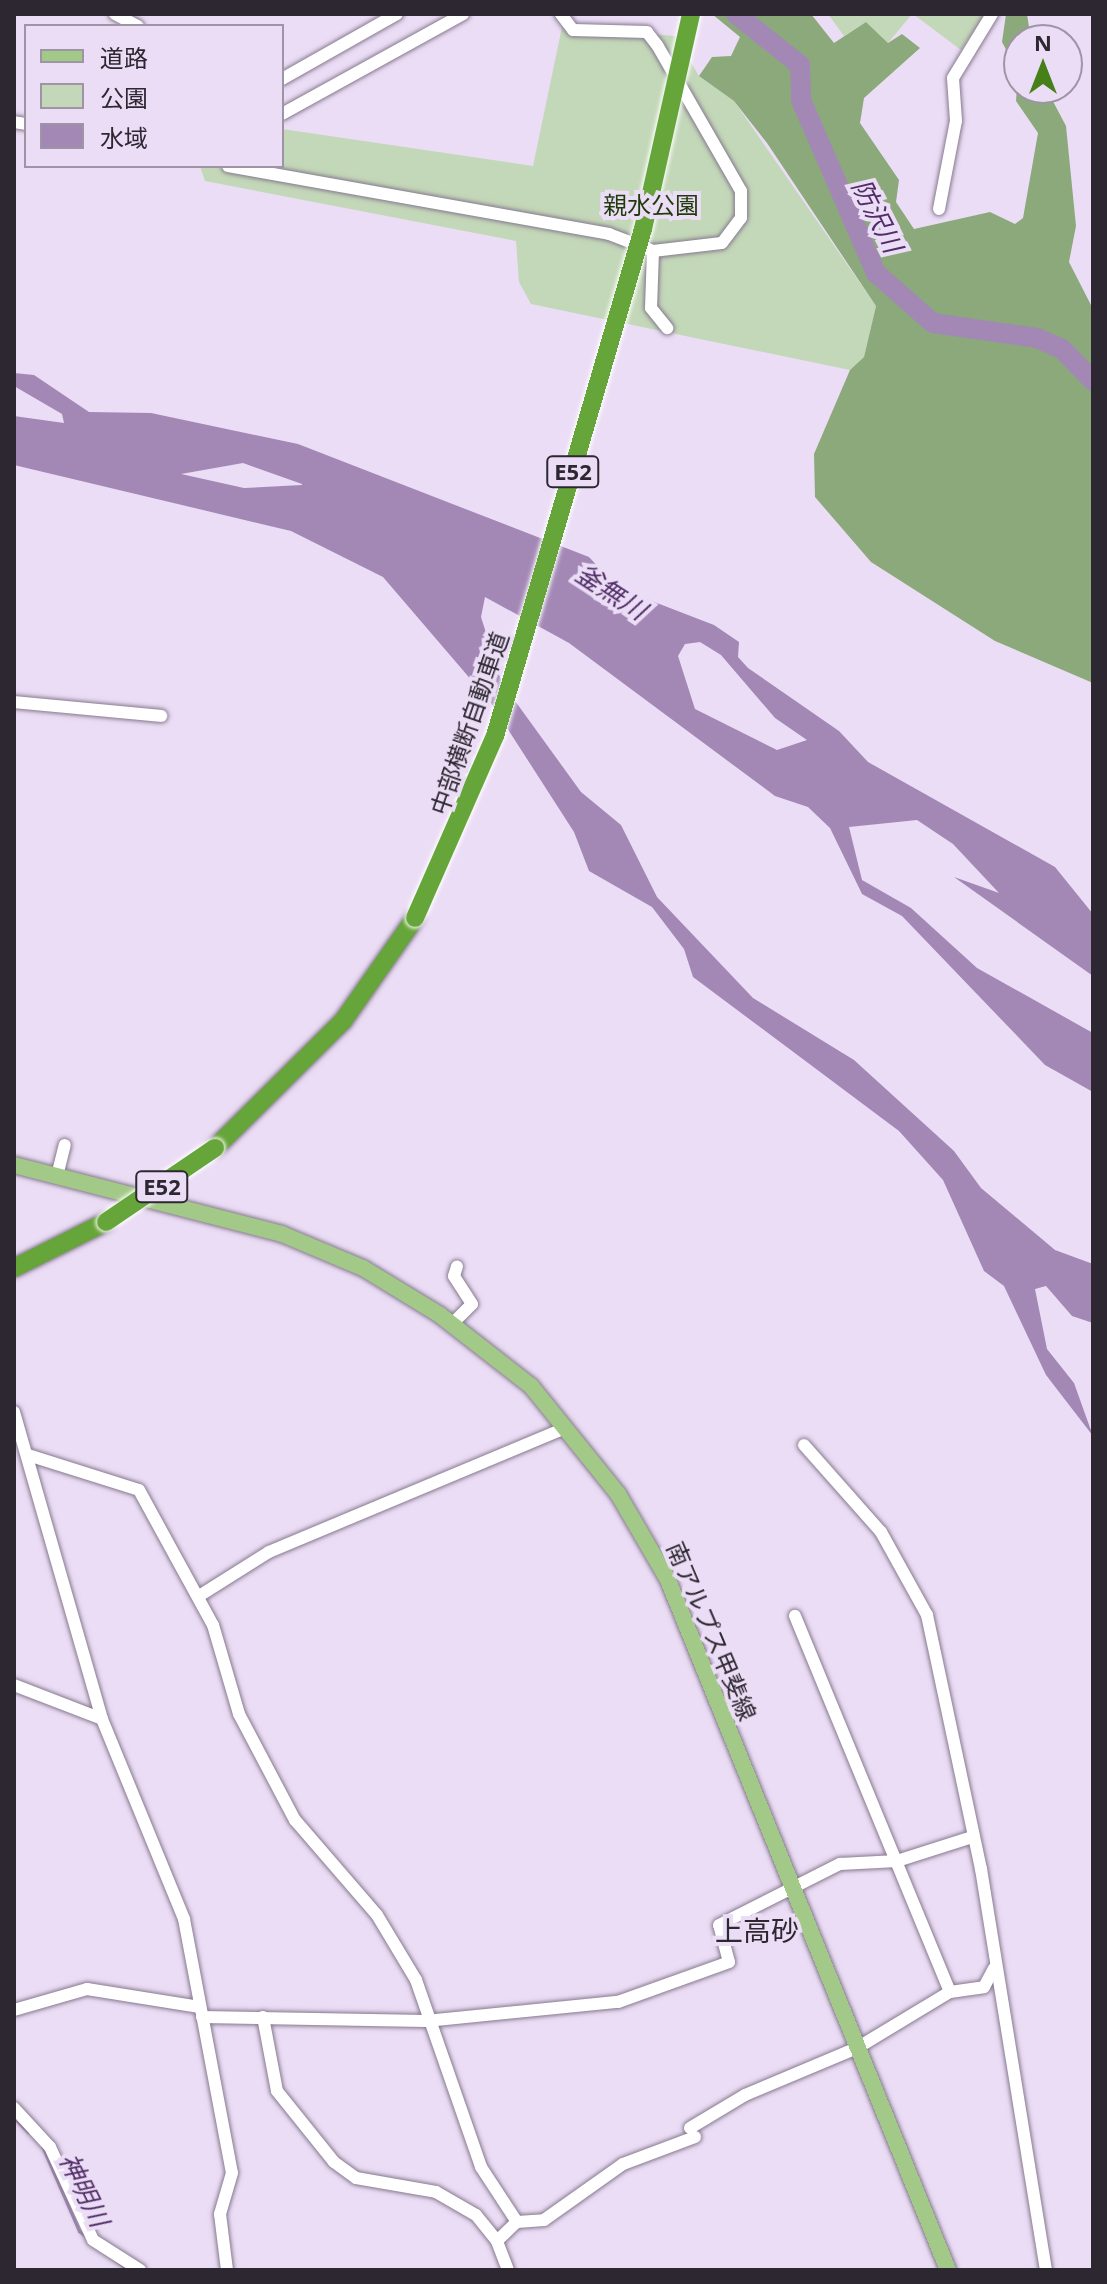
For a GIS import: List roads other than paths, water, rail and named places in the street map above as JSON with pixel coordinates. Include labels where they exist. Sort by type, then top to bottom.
[{"type":"highway","name":"中部横断自動車道","points":[[14,1268],[106,1222],[215,1148],[343,1021],[415,918],[495,736],[643,229],[691,14]]},
{"type":"main road","name":"南アルプス甲斐線","points":[[14,1165],[282,1234],[363,1268],[452,1324],[531,1386],[565,1428],[657,1557],[948,2270]]},
{"type":"street","points":[[115,14],[134,24]]},
{"type":"street","points":[[284,78],[397,14]]},
{"type":"street","points":[[284,113],[463,14]]},
{"type":"street","points":[[239,168],[609,234],[653,251],[722,243],[741,218],[741,191],[647,32],[573,30],[561,14]]},
{"type":"street","points":[[939,209],[956,121],[953,78],[992,14]]},
{"type":"street","points":[[653,251],[651,308],[667,328]]},
{"type":"street","points":[[14,702],[161,716]]},
{"type":"street","points":[[57,1176],[65,1145]]},
{"type":"street","points":[[452,1324],[472,1304],[454,1276],[457,1266]]},
{"type":"street","points":[[14,1412],[102,1719],[184,1919],[232,2173],[220,2214],[224,2269]]},
{"type":"street","points":[[199,1596],[269,1552],[565,1428]]},
{"type":"street","points":[[804,1445],[881,1532],[922,1600],[990,1923],[1046,2270]]},
{"type":"street","points":[[28,1455],[139,1490],[199,1596],[239,1714],[295,1820],[377,1915],[416,1980],[426,2021],[481,2167],[517,2222]]},
{"type":"street","points":[[795,1616],[950,1992]]},
{"type":"street","points":[[14,1685],[102,1719]]},
{"type":"street","points":[[14,2010],[87,1989],[201,2012],[263,2017],[426,2021],[562,2012],[632,1997],[729,1962],[719,1925],[840,1864],[897,1861],[972,1837]]},
{"type":"street","points":[[497,2241],[517,2222],[544,2220],[623,2164],[693,2132],[745,2095],[857,2048],[950,1992],[991,1982],[990,1923]]},
{"type":"street","points":[[263,2017],[277,2091],[334,2162],[356,2178],[436,2192],[476,2215],[497,2241],[508,2270]]},
{"type":"street","points":[[14,2108],[50,2147],[93,2240],[140,2270]]},
{"type":"water","name":"釜無川","points":[[14,373],[34,375],[89,412],[151,413],[298,444],[589,557],[618,588],[714,625],[739,642],[738,657],[748,668],[839,731],[868,762],[1055,867],[1093,914],[1093,976],[954,877],[999,893],[953,844],[917,820],[849,827],[862,880],[911,908],[977,968],[1093,1033],[1093,1092],[1045,1065],[902,916],[862,894],[830,828],[808,807],[775,796],[569,643],[485,597],[481,617],[502,683],[581,792],[621,825],[657,897],[753,998],[854,1060],[954,1151],[981,1188],[1055,1250],[1093,1264],[1093,1323],[1072,1316],[1046,1286],[1035,1289],[1047,1349],[1074,1383],[1093,1436],[1046,1375],[1004,1286],[984,1271],[943,1180],[899,1131],[693,977],[684,949],[652,907],[589,871],[574,832],[491,703],[383,577],[291,531],[14,465],[14,416],[64,423],[62,414],[14,386]],"holes":[[[243,463],[302,484],[302,485],[244,488],[181,474]],[[700,642],[721,655],[775,718],[807,740],[777,750],[695,709],[678,656],[685,644]]]},
{"type":"waterway","name":"防沢川","points":[[736,14],[800,65],[801,100],[876,273],[933,323],[1037,338],[1062,349],[1093,381]]},
{"type":"waterway","name":"神明川","points":[[14,2118],[28,2132]]},
{"type":"waterway","name":"神明川","points":[[42,2146],[79,2231],[128,2270]]},
{"type":"district","name":"上高砂","points":[[757,1930]]},
{"type":"park label","name":"親水公園","points":[[651,205]]}]
